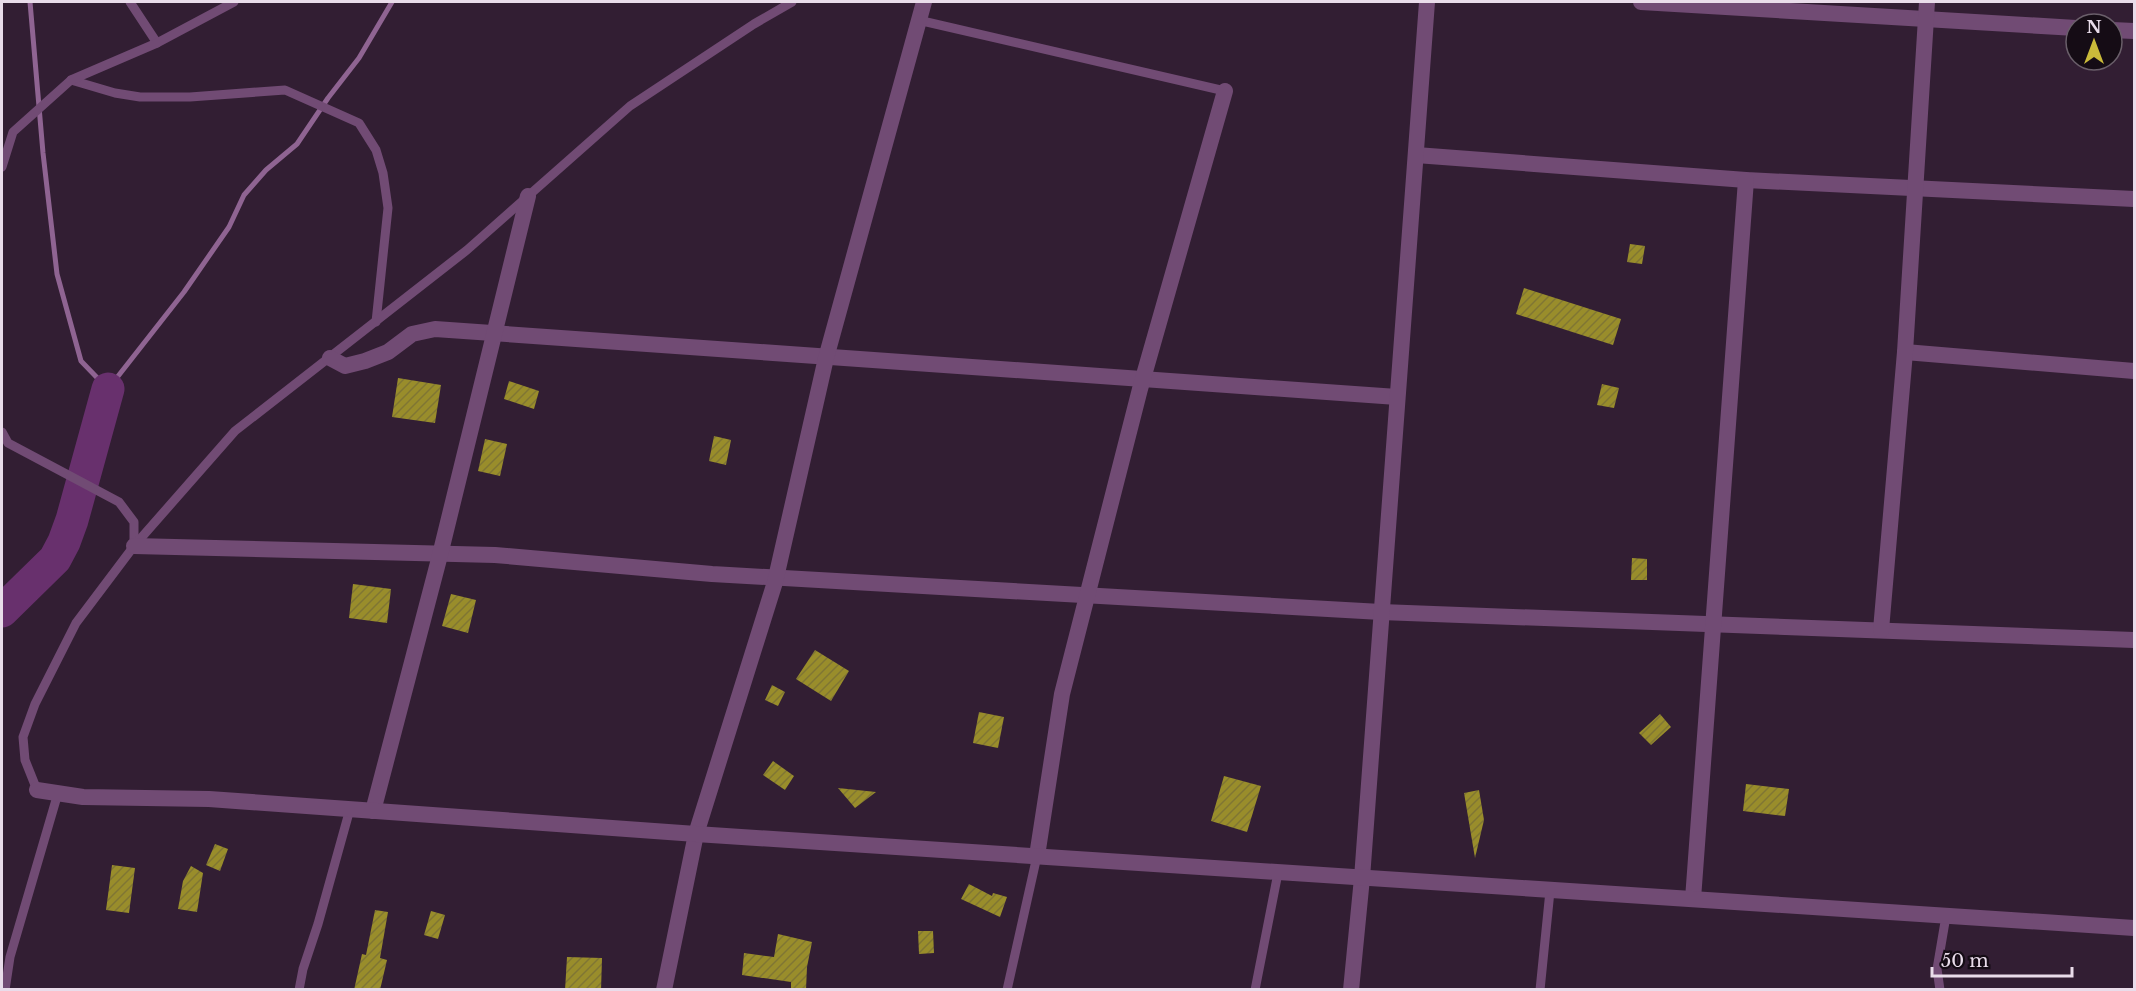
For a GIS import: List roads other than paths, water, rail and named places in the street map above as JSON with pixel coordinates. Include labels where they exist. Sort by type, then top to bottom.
[{"type":"street","points":[[664,990],[696,834],[776,578],[827,357],[924,2]]},
{"type":"street","points":[[1351,990],[1362,878],[1427,2]]},
{"type":"street","points":[[1641,2],[2064,27]]},
{"type":"street","points":[[1881,630],[1905,352],[1927,2]]},
{"type":"street","points":[[1037,856],[1062,694],[1143,379],[1225,91]]},
{"type":"street","points":[[1416,155],[1746,180],[2134,200]]},
{"type":"street","points":[[1692,900],[1746,180]]},
{"type":"street","points":[[373,811],[496,333],[528,196]]},
{"type":"street","points":[[330,358],[345,366],[365,362],[388,352],[412,334],[435,329],[1397,398]]},
{"type":"street","points":[[1905,352],[2134,371]]},
{"type":"street","points":[[134,546],[495,555],[776,578],[1381,612],[2134,640]]},
{"type":"street","points":[[37,790],[83,797],[209,799],[696,834],[2134,928]]},
{"type":"lane","points":[[130,2],[158,43]]},
{"type":"lane","points":[[2,167],[13,132],[71,80],[158,43],[234,2]]},
{"type":"lane","points":[[37,790],[25,760],[22,737],[35,704],[76,623],[134,546],[235,431],[467,250],[630,106],[754,24],[792,2]]},
{"type":"lane","points":[[918,20],[1225,91]]},
{"type":"lane","points":[[71,80],[140,98],[190,98],[285,90],[359,123],[376,150],[383,173],[388,208],[376,321]]},
{"type":"lane","points":[[2,432],[8,443],[119,502],[134,522],[134,546]]},
{"type":"lane","points":[[5,990],[10,957],[58,793]]},
{"type":"lane","points":[[299,990],[303,969],[350,809]]},
{"type":"lane","points":[[1008,990],[1037,856]]},
{"type":"lane","points":[[1255,990],[1278,873]]},
{"type":"lane","points":[[1540,990],[1550,891]]},
{"type":"lane","points":[[1940,990],[1937,969],[1946,916]]},
{"type":"waterway","points":[[30,2],[43,153],[57,274],[81,361],[108,389],[184,292],[229,227],[244,195],[266,170],[297,144],[359,58],[392,2]]},
{"type":"waterway","points":[[2,611],[55,559],[64,542],[108,389]]}]
